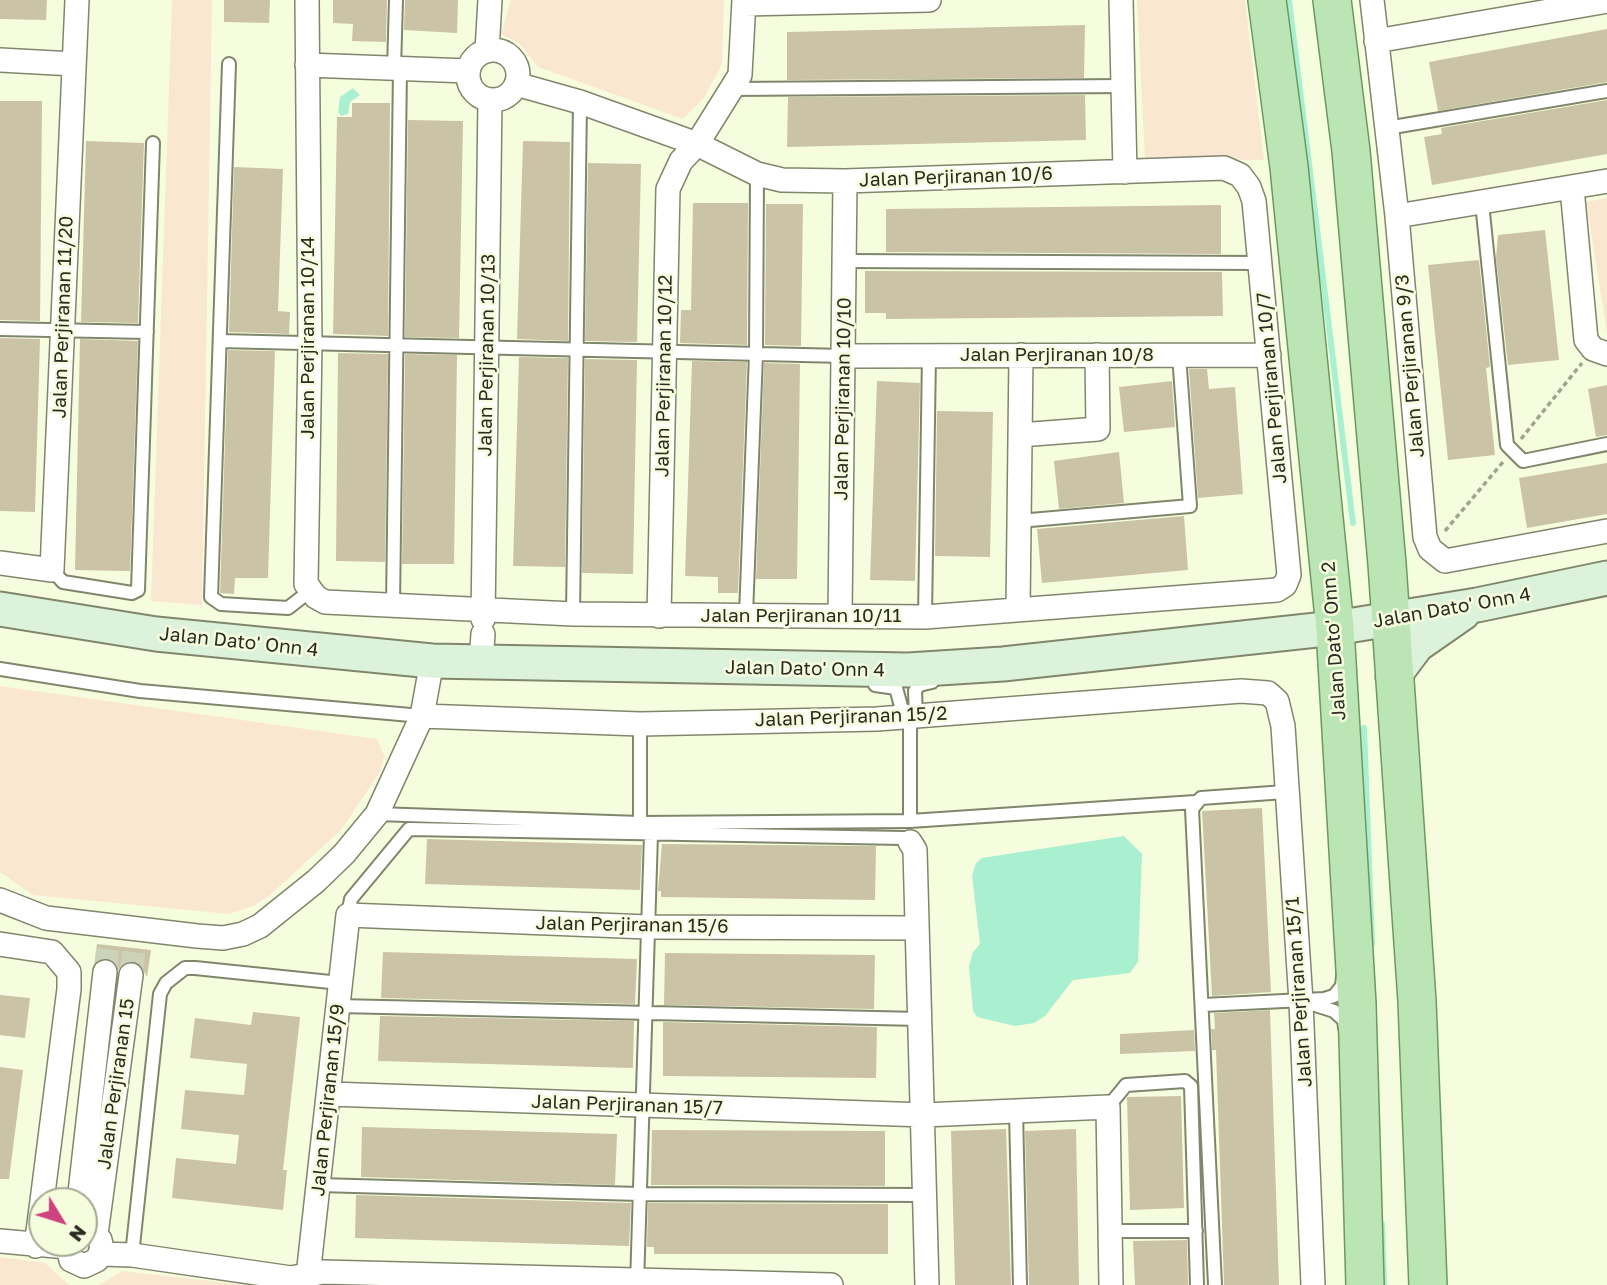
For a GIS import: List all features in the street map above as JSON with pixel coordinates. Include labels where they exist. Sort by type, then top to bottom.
[{"type":"main road","name":"Jalan Dato' Onn 2","points":[[1267,0],[1289,167],[1335,628],[1359,1068],[1365,1285]]},
{"type":"main road","points":[[1332,0],[1351,150],[1387,564],[1417,1001],[1428,1285]]},
{"type":"main road","points":[[1387,564],[1402,589],[1416,596],[1477,605]]},
{"type":"main road","name":"Jalan Dato' Onn 4","points":[[0,609],[156,634],[432,661],[483,631],[825,676],[1003,664],[1335,628],[1477,605],[1607,578]]},
{"type":"main road","points":[[1393,677],[1417,645],[1477,605]]},
{"type":"street","name":"Jalan Perjiranan 11/20","points":[[52,570],[77,0]]},
{"type":"street","name":"Jalan Perjiranan 10/14","points":[[307,0],[310,344],[306,584],[317,597]]},
{"type":"street","points":[[487,51],[490,0]]},
{"type":"street","points":[[744,2],[929,0]]},
{"type":"street","points":[[1121,0],[1125,172]]},
{"type":"street","name":"Jalan Perjiranan 9/3","points":[[1372,0],[1397,216],[1425,537],[1430,549]]},
{"type":"street","points":[[1376,41],[1607,1]]},
{"type":"street","name":"Jalan Perjiranan 10/12","points":[[659,616],[668,189],[681,161],[697,144],[740,75],[744,2]]},
{"type":"street","points":[[487,51],[503,52],[514,62],[516,84],[506,96],[490,100],[475,93],[468,79],[468,71],[475,58],[487,51]]},
{"type":"street","points":[[0,60],[74,64]]},
{"type":"street","points":[[307,65],[468,71]]},
{"type":"street","name":"Jalan Perjiranan 10/6","points":[[516,84],[580,102],[697,144],[757,174],[782,180],[845,181],[1224,168],[1240,175],[1250,187],[1254,201]]},
{"type":"street","name":"Jalan Perjiranan 10/13","points":[[483,631],[490,100]]},
{"type":"street","name":"Jalan Perjiranan 10/10","points":[[840,616],[845,181]]},
{"type":"street","points":[[1397,216],[1607,181]]},
{"type":"street","points":[[1572,188],[1586,340],[1600,352]]},
{"type":"street","name":"Jalan Perjiranan 10/7","points":[[1254,201],[1269,355],[1283,582]]},
{"type":"street","points":[[1018,609],[1021,355]]},
{"type":"street","points":[[1020,435],[1098,429],[1097,355]]},
{"type":"street","name":"Jalan Perjiranan 10/8","points":[[844,356],[1269,355]]},
{"type":"street","points":[[1430,549],[1445,561],[1607,531]]},
{"type":"street","points":[[0,563],[52,570]]},
{"type":"street","name":"Jalan Perjiranan 10/11","points":[[317,597],[393,605],[483,631],[573,614],[925,617],[1283,582]]},
{"type":"street","points":[[0,900],[46,918],[109,935],[135,938],[243,934],[260,926],[316,881],[344,854],[377,814],[422,716],[432,661]]},
{"type":"street","name":"Jalan Perjiranan 15/2","points":[[422,716],[640,724],[910,716],[1241,691],[1268,694],[1277,701]]},
{"type":"street","name":"Jalan Perjiranan 15/1","points":[[1277,701],[1283,726],[1285,792],[1301,1002],[1314,1285]]},
{"type":"street","points":[[910,832],[915,850],[928,1285]]},
{"type":"street","name":"Jalan Perjiranan 15/6","points":[[348,915],[648,927],[916,928]]},
{"type":"street","name":"Jalan Perjiranan 15/9","points":[[308,1279],[348,915]]},
{"type":"street","points":[[0,944],[52,952],[69,972],[44,1187]]},
{"type":"street","name":"Jalan Perjiranan 15","points":[[81,1187],[105,972]]},
{"type":"street","name":"Jalan Perjiranan 15","points":[[98,1210],[131,975]]},
{"type":"street","name":"Jalan Perjiranan 15/7","points":[[330,1094],[923,1115],[1108,1107]]},
{"type":"street","points":[[1108,1107],[1111,1285]]},
{"type":"street","points":[[0,1241],[28,1244]]},
{"type":"street","points":[[98,1241],[132,1255],[291,1278],[831,1285]]},
{"type":"street","points":[[70,1257],[77,1264],[91,1264],[92,1257]]},
{"type":"lane","points":[[393,605],[398,346],[396,0]]},
{"type":"lane","points":[[229,64],[211,597],[221,604],[288,608],[317,597]]},
{"type":"lane","points":[[732,89],[1124,86]]},
{"type":"lane","points":[[1387,128],[1607,91]]},
{"type":"lane","points":[[573,614],[580,102]]},
{"type":"lane","points":[[52,570],[63,582],[132,593],[138,590],[153,143]]},
{"type":"lane","points":[[746,615],[756,354],[757,174]]},
{"type":"lane","points":[[1482,203],[1507,445],[1523,461],[1607,444]]},
{"type":"lane","points":[[845,261],[1260,263]]},
{"type":"lane","points":[[0,328],[147,332]]},
{"type":"lane","points":[[220,341],[844,356]]},
{"type":"lane","points":[[925,617],[929,354]]},
{"type":"lane","points":[[1019,522],[1190,506],[1179,355]]},
{"type":"lane","points":[[348,915],[351,898],[409,829],[903,838],[910,832],[910,716],[915,691],[919,685],[982,675],[1003,664]]},
{"type":"lane","points":[[0,669],[140,691],[422,716]]},
{"type":"lane","points":[[862,684],[896,688],[910,716]]},
{"type":"lane","points":[[640,724],[640,823]]},
{"type":"lane","points":[[377,814],[910,832],[1195,802],[1201,798],[1285,792]]},
{"type":"lane","points":[[1195,802],[1192,809],[1215,1285]]},
{"type":"lane","points":[[637,1283],[650,834]]},
{"type":"lane","points":[[1203,1005],[1301,1002],[1334,996],[1342,986],[1353,939]]},
{"type":"lane","points":[[132,1255],[160,994],[166,983],[185,968],[339,995],[645,1013],[920,1019]]},
{"type":"lane","points":[[1301,1002],[1324,1006],[1344,1020],[1350,1054],[1359,1068]]},
{"type":"lane","points":[[1108,1107],[1126,1085],[1185,1082],[1191,1086],[1197,1285]]},
{"type":"lane","points":[[1016,1111],[1020,1285]]},
{"type":"lane","points":[[319,1185],[639,1194],[925,1195]]},
{"type":"lane","points":[[1110,1231],[1196,1231]]},
{"type":"path","points":[[1430,549],[1512,450],[1600,352]]},
{"type":"shaded area","points":[[172,0],[212,0],[202,605],[151,601]]},
{"type":"shaded area","points":[[511,0],[724,0],[722,64],[704,98],[683,119],[538,67],[520,44],[501,34]]},
{"type":"shaded area","points":[[1137,0],[1245,0],[1264,160],[1145,159]]},
{"type":"shaded area","points":[[353,88],[360,95],[350,102],[348,114],[341,116],[338,112],[340,97]]},
{"type":"shaded area","points":[[1607,198],[1607,332],[1586,202]]},
{"type":"shaded area","points":[[0,686],[377,739],[384,756],[380,772],[341,830],[269,896],[253,906],[229,914],[33,895],[0,872]]},
{"type":"shaded area","points":[[1124,836],[1142,854],[1138,962],[1130,973],[1073,980],[1045,1016],[1034,1023],[1015,1026],[977,1017],[973,1011],[969,966],[973,952],[980,944],[972,876],[976,863],[982,858]]},
{"type":"shaded area","points":[[0,1257],[45,1263],[69,1285],[0,1285]]},
{"type":"shaded area","points":[[122,1271],[246,1285],[99,1285]]},
{"type":"building","points":[[0,0],[47,0],[46,20],[0,19]]},
{"type":"building","points":[[224,0],[270,0],[269,23],[224,22]]},
{"type":"building","points":[[333,0],[387,0],[386,42],[352,41],[353,24],[333,23]]},
{"type":"building","points":[[405,0],[458,0],[457,33],[404,30]]},
{"type":"building","points":[[1085,25],[1084,78],[787,80],[787,32]]},
{"type":"building","points":[[1607,29],[1607,82],[1438,111],[1429,62]]},
{"type":"building","points":[[1085,95],[1086,140],[787,147],[788,97]]},
{"type":"building","points":[[1607,100],[1607,154],[1432,185],[1424,137],[1442,134],[1441,128]]},
{"type":"building","points":[[0,101],[42,101],[40,321],[0,320]]},
{"type":"building","points":[[352,103],[390,103],[388,336],[333,334],[337,117],[352,117]]},
{"type":"building","points":[[408,120],[463,121],[459,338],[405,337]]},
{"type":"building","points":[[86,141],[144,143],[138,323],[81,322]]},
{"type":"building","points":[[523,141],[570,142],[568,341],[517,339]]},
{"type":"building","points":[[588,163],[641,164],[637,342],[585,341]]},
{"type":"building","points":[[234,167],[283,169],[278,311],[290,312],[289,334],[229,332]]},
{"type":"building","points":[[693,203],[748,203],[747,345],[680,343],[681,310],[691,310]]},
{"type":"building","points":[[766,204],[803,204],[801,346],[765,345]]},
{"type":"building","points":[[1221,205],[1221,254],[886,252],[886,209]]},
{"type":"building","points":[[1545,230],[1559,360],[1508,365],[1496,258],[1498,235]]},
{"type":"building","points":[[1479,260],[1490,367],[1486,368],[1495,455],[1448,460],[1428,265]]},
{"type":"building","points":[[865,271],[1222,272],[1223,316],[886,319],[886,313],[865,313]]},
{"type":"building","points":[[0,338],[40,339],[35,512],[0,511]]},
{"type":"building","points":[[80,339],[138,341],[130,571],[75,570]]},
{"type":"building","points":[[228,350],[275,351],[268,578],[235,578],[234,594],[220,593]]},
{"type":"building","points":[[338,353],[388,354],[385,562],[336,561]]},
{"type":"building","points":[[405,354],[457,355],[454,564],[402,564]]},
{"type":"building","points":[[519,357],[568,358],[565,567],[513,566]]},
{"type":"building","points":[[585,359],[637,360],[633,574],[582,573]]},
{"type":"building","points":[[692,361],[747,362],[738,593],[718,593],[718,577],[685,576]]},
{"type":"building","points":[[764,363],[800,364],[797,579],[756,579]]},
{"type":"building","points":[[1189,369],[1207,369],[1209,389],[1235,387],[1243,494],[1198,498]]},
{"type":"building","points":[[877,381],[920,383],[915,581],[870,580]]},
{"type":"building","points":[[1172,381],[1175,427],[1124,432],[1119,387]]},
{"type":"building","points":[[1607,385],[1607,435],[1596,437],[1588,389]]},
{"type":"building","points":[[937,411],[993,412],[990,557],[935,556]]},
{"type":"building","points":[[1119,452],[1124,503],[1059,509],[1054,461]]},
{"type":"building","points":[[1607,463],[1607,514],[1527,528],[1519,478]]},
{"type":"building","points":[[1184,516],[1188,570],[1042,583],[1037,529]]},
{"type":"building","points":[[1262,808],[1271,992],[1212,996],[1202,811]]},
{"type":"building","points":[[427,839],[642,845],[640,890],[425,884]]},
{"type":"building","points":[[662,844],[876,846],[875,900],[661,897],[661,891],[658,891]]},
{"type":"building","points":[[97,944],[151,950],[147,977],[140,964],[134,961],[125,962],[118,970],[114,961],[107,958],[95,962]]},
{"type":"building","points":[[383,952],[637,959],[635,1004],[381,998]]},
{"type":"building","points":[[665,953],[875,955],[874,1009],[664,1005]]},
{"type":"building","points":[[0,995],[30,998],[25,1038],[0,1035]]},
{"type":"building","points":[[1270,1010],[1279,1285],[1224,1285],[1216,1050],[1212,1050],[1211,1029],[1215,1029],[1214,1013]]},
{"type":"building","points":[[253,1012],[300,1017],[283,1170],[287,1170],[283,1210],[172,1198],[176,1158],[236,1164],[239,1135],[181,1129],[185,1090],[244,1095],[247,1064],[190,1058],[195,1018],[251,1025]]},
{"type":"building","points":[[380,1016],[634,1021],[633,1068],[378,1061]]},
{"type":"building","points":[[663,1022],[877,1027],[876,1078],[663,1076]]},
{"type":"building","points":[[1194,1030],[1195,1051],[1120,1054],[1120,1034]]},
{"type":"building","points":[[0,1067],[23,1070],[9,1179],[0,1179]]},
{"type":"building","points":[[1181,1096],[1184,1208],[1130,1210],[1127,1097]]},
{"type":"building","points":[[362,1127],[617,1134],[615,1185],[361,1177]]},
{"type":"building","points":[[1006,1129],[1011,1285],[955,1285],[951,1131]]},
{"type":"building","points":[[1076,1129],[1079,1285],[1029,1285],[1025,1131]]},
{"type":"building","points":[[652,1130],[885,1131],[885,1186],[651,1185]]},
{"type":"building","points":[[356,1195],[631,1203],[629,1246],[355,1238]]},
{"type":"building","points":[[648,1203],[888,1204],[888,1254],[654,1254],[654,1247],[647,1247]]},
{"type":"building","points":[[1187,1240],[1188,1285],[1135,1285],[1133,1241]]},
{"type":"waterway","points":[[1289,0],[1353,523]]},
{"type":"waterway","points":[[1364,728],[1372,944]]},
{"type":"waterway","points":[[1382,1224],[1384,1285]]},
{"type":"tunnel","points":[[105,972],[108,945]]},
{"type":"tunnel","points":[[131,975],[134,948]]}]
